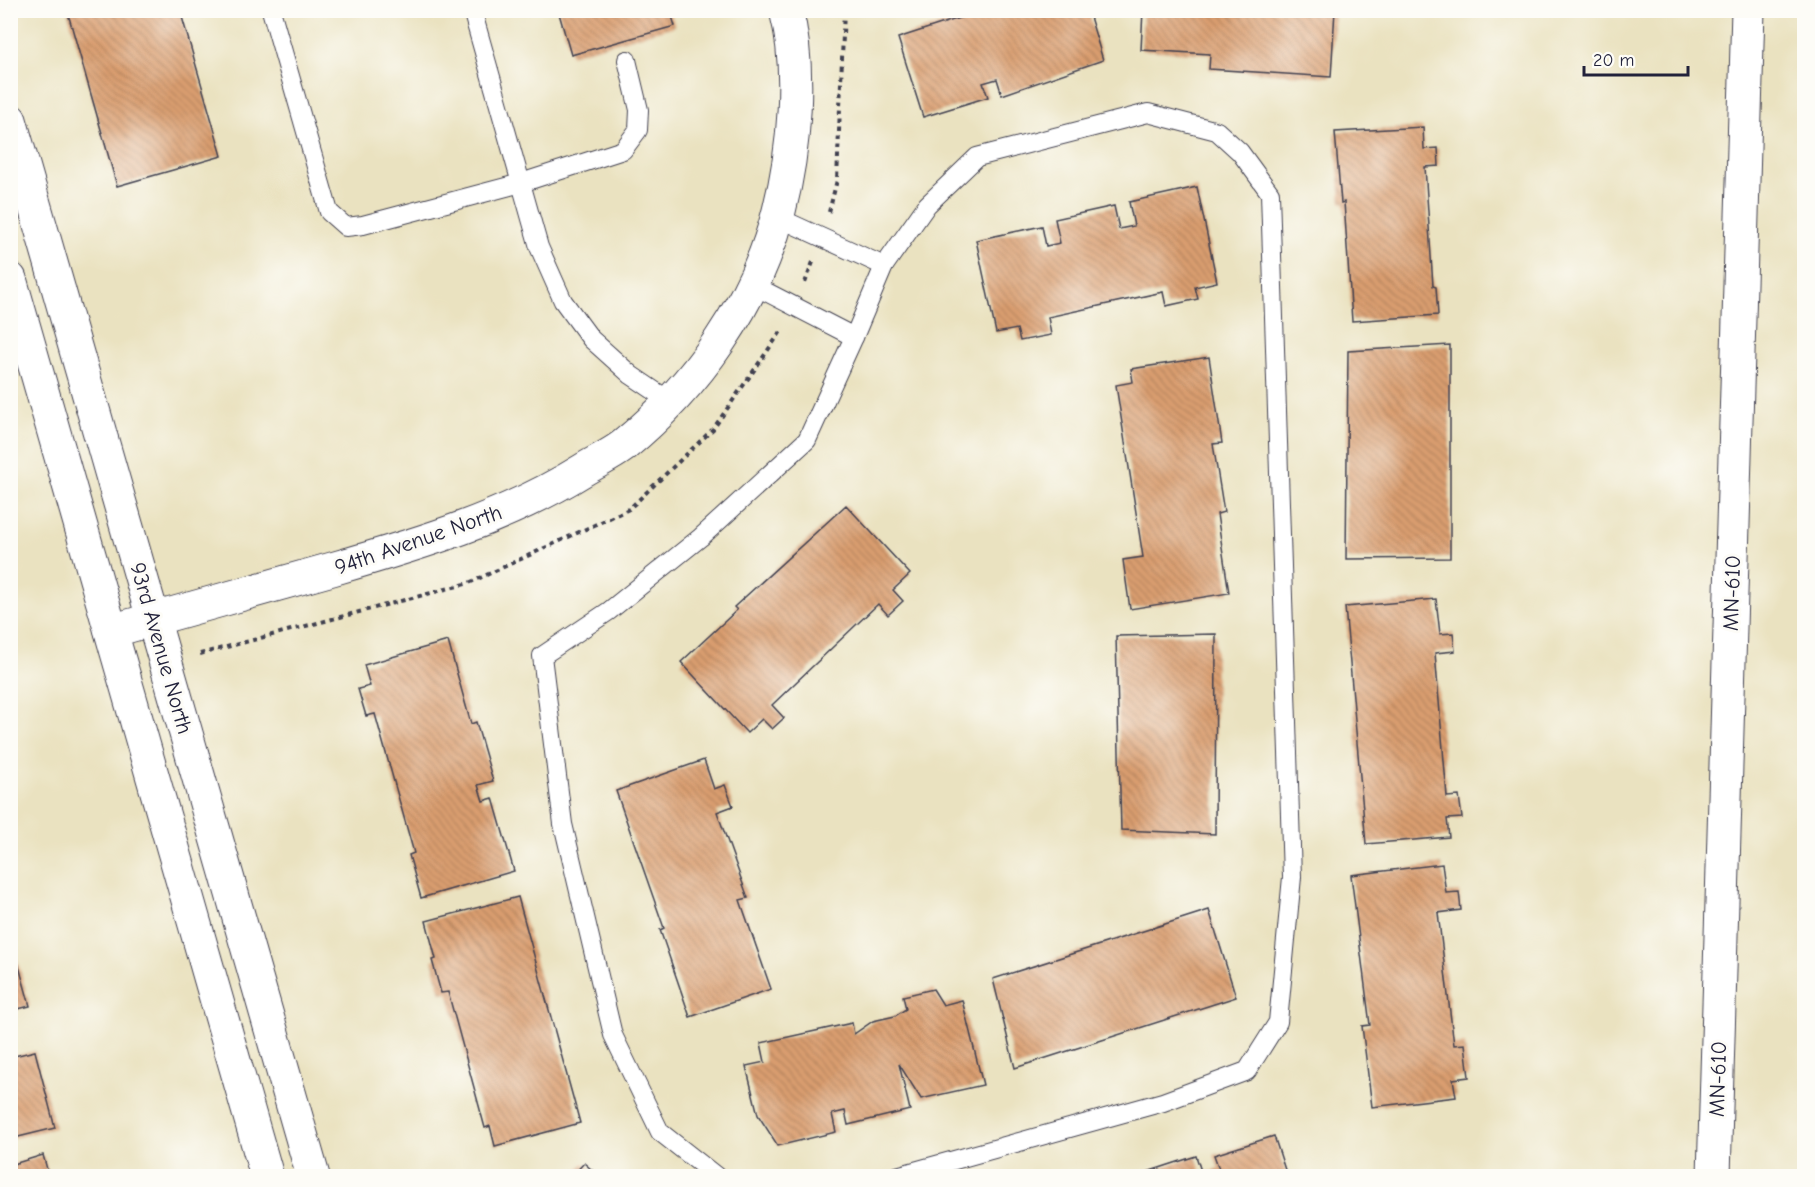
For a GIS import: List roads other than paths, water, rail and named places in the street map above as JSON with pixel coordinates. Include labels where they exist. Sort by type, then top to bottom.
[{"type":"main road","name":"94th Avenue North","points":[[111,631],[384,554],[470,526],[552,490],[621,447],[671,402],[723,337],[768,251],[787,181],[792,114],[793,37],[786,10]]},
{"type":"main road","points":[[1727,10],[1738,357]]},
{"type":"main road","name":"MN-610","points":[[1714,1176],[1748,10]]},
{"type":"main road","name":"93rd Avenue North","points":[[10,120],[313,1176]]},
{"type":"main road","name":"93rd Avenue North","points":[[10,279],[267,1176]]},
{"type":"lane","points":[[271,10],[329,212],[346,227],[363,225],[521,183],[623,150],[638,130],[639,110],[627,60]]},
{"type":"lane","points":[[472,10],[539,247],[563,301],[591,339],[631,375],[671,402]]},
{"type":"lane","points":[[716,1176],[660,1132],[613,1035],[563,824],[542,656],[609,611],[692,545],[807,440],[884,266],[927,206],[977,157],[1148,113],[1217,131],[1240,152],[1270,193],[1292,877],[1278,1022],[1247,1071],[1163,1102],[897,1176]]},
{"type":"lane","points":[[777,217],[884,266]]},
{"type":"lane","points":[[751,284],[854,338]]}]
